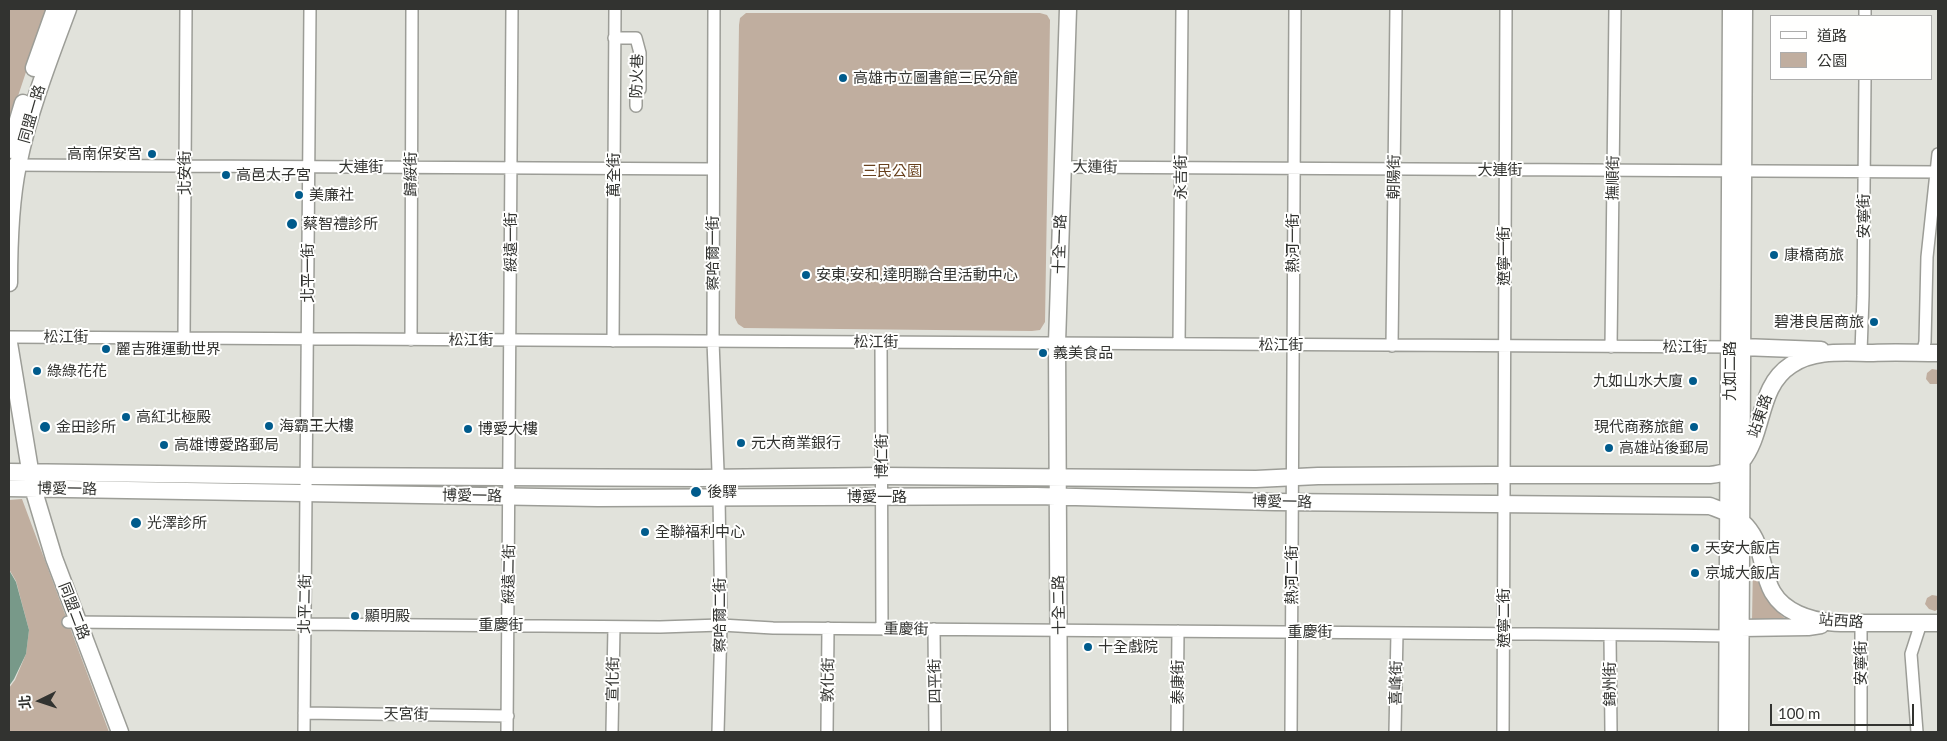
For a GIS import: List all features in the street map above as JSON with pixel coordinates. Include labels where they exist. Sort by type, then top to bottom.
[{"type":"main road","name":"同盟一路","points":[[9,150],[55,9]]},
{"type":"main road","name":"同盟一路","points":[[9,283],[13,165],[37,89],[68,9]]},
{"type":"main road","name":"十全一路","points":[[1058,479],[1057,344],[1068,9]]},
{"type":"main road","name":"九如二路","points":[[1731,9],[1737,172]]},
{"type":"main road","name":"九如二路","points":[[1727,732],[1734,632],[1737,172],[1744,9]]},
{"type":"main road","points":[[9,343],[19,472]]},
{"type":"main road","points":[[1736,347],[1809,348],[1838,352]]},
{"type":"main road","name":"站東路","points":[[1735,467],[1758,430],[1769,390],[1778,376],[1791,365],[1818,354],[1838,352],[1930,353]]},
{"type":"main road","points":[[9,409],[22,488]]},
{"type":"main road","name":"博愛一路","points":[[19,472],[307,476],[719,478],[882,476],[1058,479],[1256,479],[1504,475],[1704,475],[1735,467]]},
{"type":"main road","name":"十全二路","points":[[1058,479],[1059,732]]},
{"type":"main road","name":"博愛一路","points":[[22,488],[510,497],[1058,497],[1291,502],[1710,506],[1735,517]]},
{"type":"main road","name":"同盟二路","points":[[22,488],[44,562],[74,622],[120,732]]},
{"type":"main road","name":"站西路","points":[[1735,517],[1755,539],[1765,577],[1777,598],[1790,610],[1799,615],[1817,621],[1837,623],[1938,623]]},
{"type":"main road","name":"同盟二路","points":[[74,622],[109,732]]},
{"type":"main road","points":[[1734,632],[1837,623]]},
{"type":"main road","name":"九如二路","points":[[1734,632],[1740,732]]},
{"type":"street","name":"北安街","points":[[184,338],[186,9]]},
{"type":"street","name":"北平一街","points":[[307,476],[310,9]]},
{"type":"street","name":"歸綏街","points":[[410,340],[412,9]]},
{"type":"street","name":"綏遠一街","points":[[510,476],[512,9]]},
{"type":"street","name":"萬全街","points":[[613,341],[615,9]]},
{"type":"street","name":"察哈爾一街","points":[[714,9],[713,341],[719,497]]},
{"type":"street","name":"永吉街","points":[[1179,344],[1182,9]]},
{"type":"street","name":"熱河一街","points":[[1292,478],[1295,9]]},
{"type":"street","name":"朝陽街","points":[[1392,346],[1396,9]]},
{"type":"street","name":"遼寧一街","points":[[1505,504],[1506,9]]},
{"type":"street","name":"撫順街","points":[[1611,347],[1615,9]]},
{"type":"street","name":"防火巷","points":[[614,38],[636,38],[640,53],[640,89],[636,91],[636,106]]},
{"type":"street","name":"安寧街","points":[[1861,352],[1865,80]]},
{"type":"street","points":[[1930,353],[1924,342],[1927,257],[1938,154]]},
{"type":"street","name":"大連街","points":[[13,165],[713,169]]},
{"type":"street","name":"大連街","points":[[1062,167],[1937,172]]},
{"type":"street","name":"松江街","points":[[9,337],[1736,347]]},
{"type":"street","name":"博仁街","points":[[881,342],[882,629]]},
{"type":"street","name":"北平二街","points":[[304,732],[307,476]]},
{"type":"street","name":"綏遠二街","points":[[508,732],[510,476]]},
{"type":"street","name":"熱河二街","points":[[1291,732],[1292,478]]},
{"type":"street","name":"察哈爾二街","points":[[718,732],[721,625],[719,497]]},
{"type":"street","name":"遼寧二街","points":[[1503,732],[1505,504]]},
{"type":"street","name":"重慶街","points":[[74,622],[614,627],[721,625],[882,629],[1610,635],[1734,632]]},
{"type":"street","name":"安寧街","points":[[1861,623],[1861,732]]},
{"type":"street","points":[[1917,732],[1911,654],[1921,623]]},
{"type":"street","name":"宣化街","points":[[612,732],[614,627]]},
{"type":"street","name":"敦化街","points":[[827,732],[828,628]]},
{"type":"street","name":"四平街","points":[[934,629],[935,732]]},
{"type":"street","name":"泰康街","points":[[1177,732],[1178,631]]},
{"type":"street","name":"喜峰街","points":[[1396,732],[1397,633]]},
{"type":"street","name":"錦州街","points":[[1610,635],[1611,732]]},
{"type":"street","name":"天宮街","points":[[304,713],[508,716]]},
{"type":"green space","points":[[9,9],[47,9],[9,123]]},
{"type":"green space","name":"三民公園","points":[[746,13],[1040,13],[1047,15],[1050,20],[1045,322],[1040,330],[744,328],[738,324],[735,318],[739,25],[740,18]]},
{"type":"green space","points":[[1932,369],[1938,370],[1938,384],[1930,384],[1926,379],[1927,373]]},
{"type":"green space","points":[[22,499],[109,732],[9,732],[9,688],[15,680],[26,654],[29,630],[16,581],[9,569],[9,500]]},
{"type":"green space","points":[[1753,564],[1757,564],[1773,604],[1784,618],[1792,624],[1752,621]]},
{"type":"green space","points":[[1932,595],[1938,596],[1938,609],[1935,611],[1929,609],[1925,604],[1927,598]]},
{"type":"shaded area","points":[[9,570],[16,582],[29,630],[26,654],[9,686]]},
{"type":"place","name":"高雄市立圖書館三民分館","points":[[843,78]]},
{"type":"place","name":"高南保安宮","points":[[152,154]]},
{"type":"place","name":"高邑太子宮","points":[[226,175]]},
{"type":"place","name":"美廉社","points":[[299,195]]},
{"type":"place","name":"蔡智禮診所","points":[[292,224]]},
{"type":"place","name":"康橋商旅","points":[[1774,255]]},
{"type":"place","name":"安東,安和,達明聯合里活動中心","points":[[806,275]]},
{"type":"place","name":"碧港良居商旅","points":[[1874,322]]},
{"type":"place","name":"麗吉雅運動世界","points":[[106,349]]},
{"type":"place","name":"義美食品","points":[[1043,353]]},
{"type":"place","name":"綠綠花花","points":[[37,371]]},
{"type":"place","name":"九如山水大廈","points":[[1693,381]]},
{"type":"place","name":"高紅北極殿","points":[[126,417]]},
{"type":"place","name":"海霸王大樓","points":[[269,426]]},
{"type":"place","name":"金田診所","points":[[45,427]]},
{"type":"place","name":"現代商務旅館","points":[[1694,427]]},
{"type":"place","name":"博愛大樓","points":[[468,429]]},
{"type":"place","name":"元大商業銀行","points":[[741,443]]},
{"type":"place","name":"高雄博愛路郵局","points":[[164,445]]},
{"type":"place","name":"高雄站後郵局","points":[[1609,448]]},
{"type":"place","name":"後驛","points":[[696,492]]},
{"type":"place","name":"光澤診所","points":[[136,523]]},
{"type":"place","name":"全聯福利中心","points":[[645,532]]},
{"type":"place","name":"天安大飯店","points":[[1695,548]]},
{"type":"place","name":"京城大飯店","points":[[1695,573]]},
{"type":"place","name":"顯明殿","points":[[355,616]]},
{"type":"place","name":"十全戲院","points":[[1088,647]]}]
